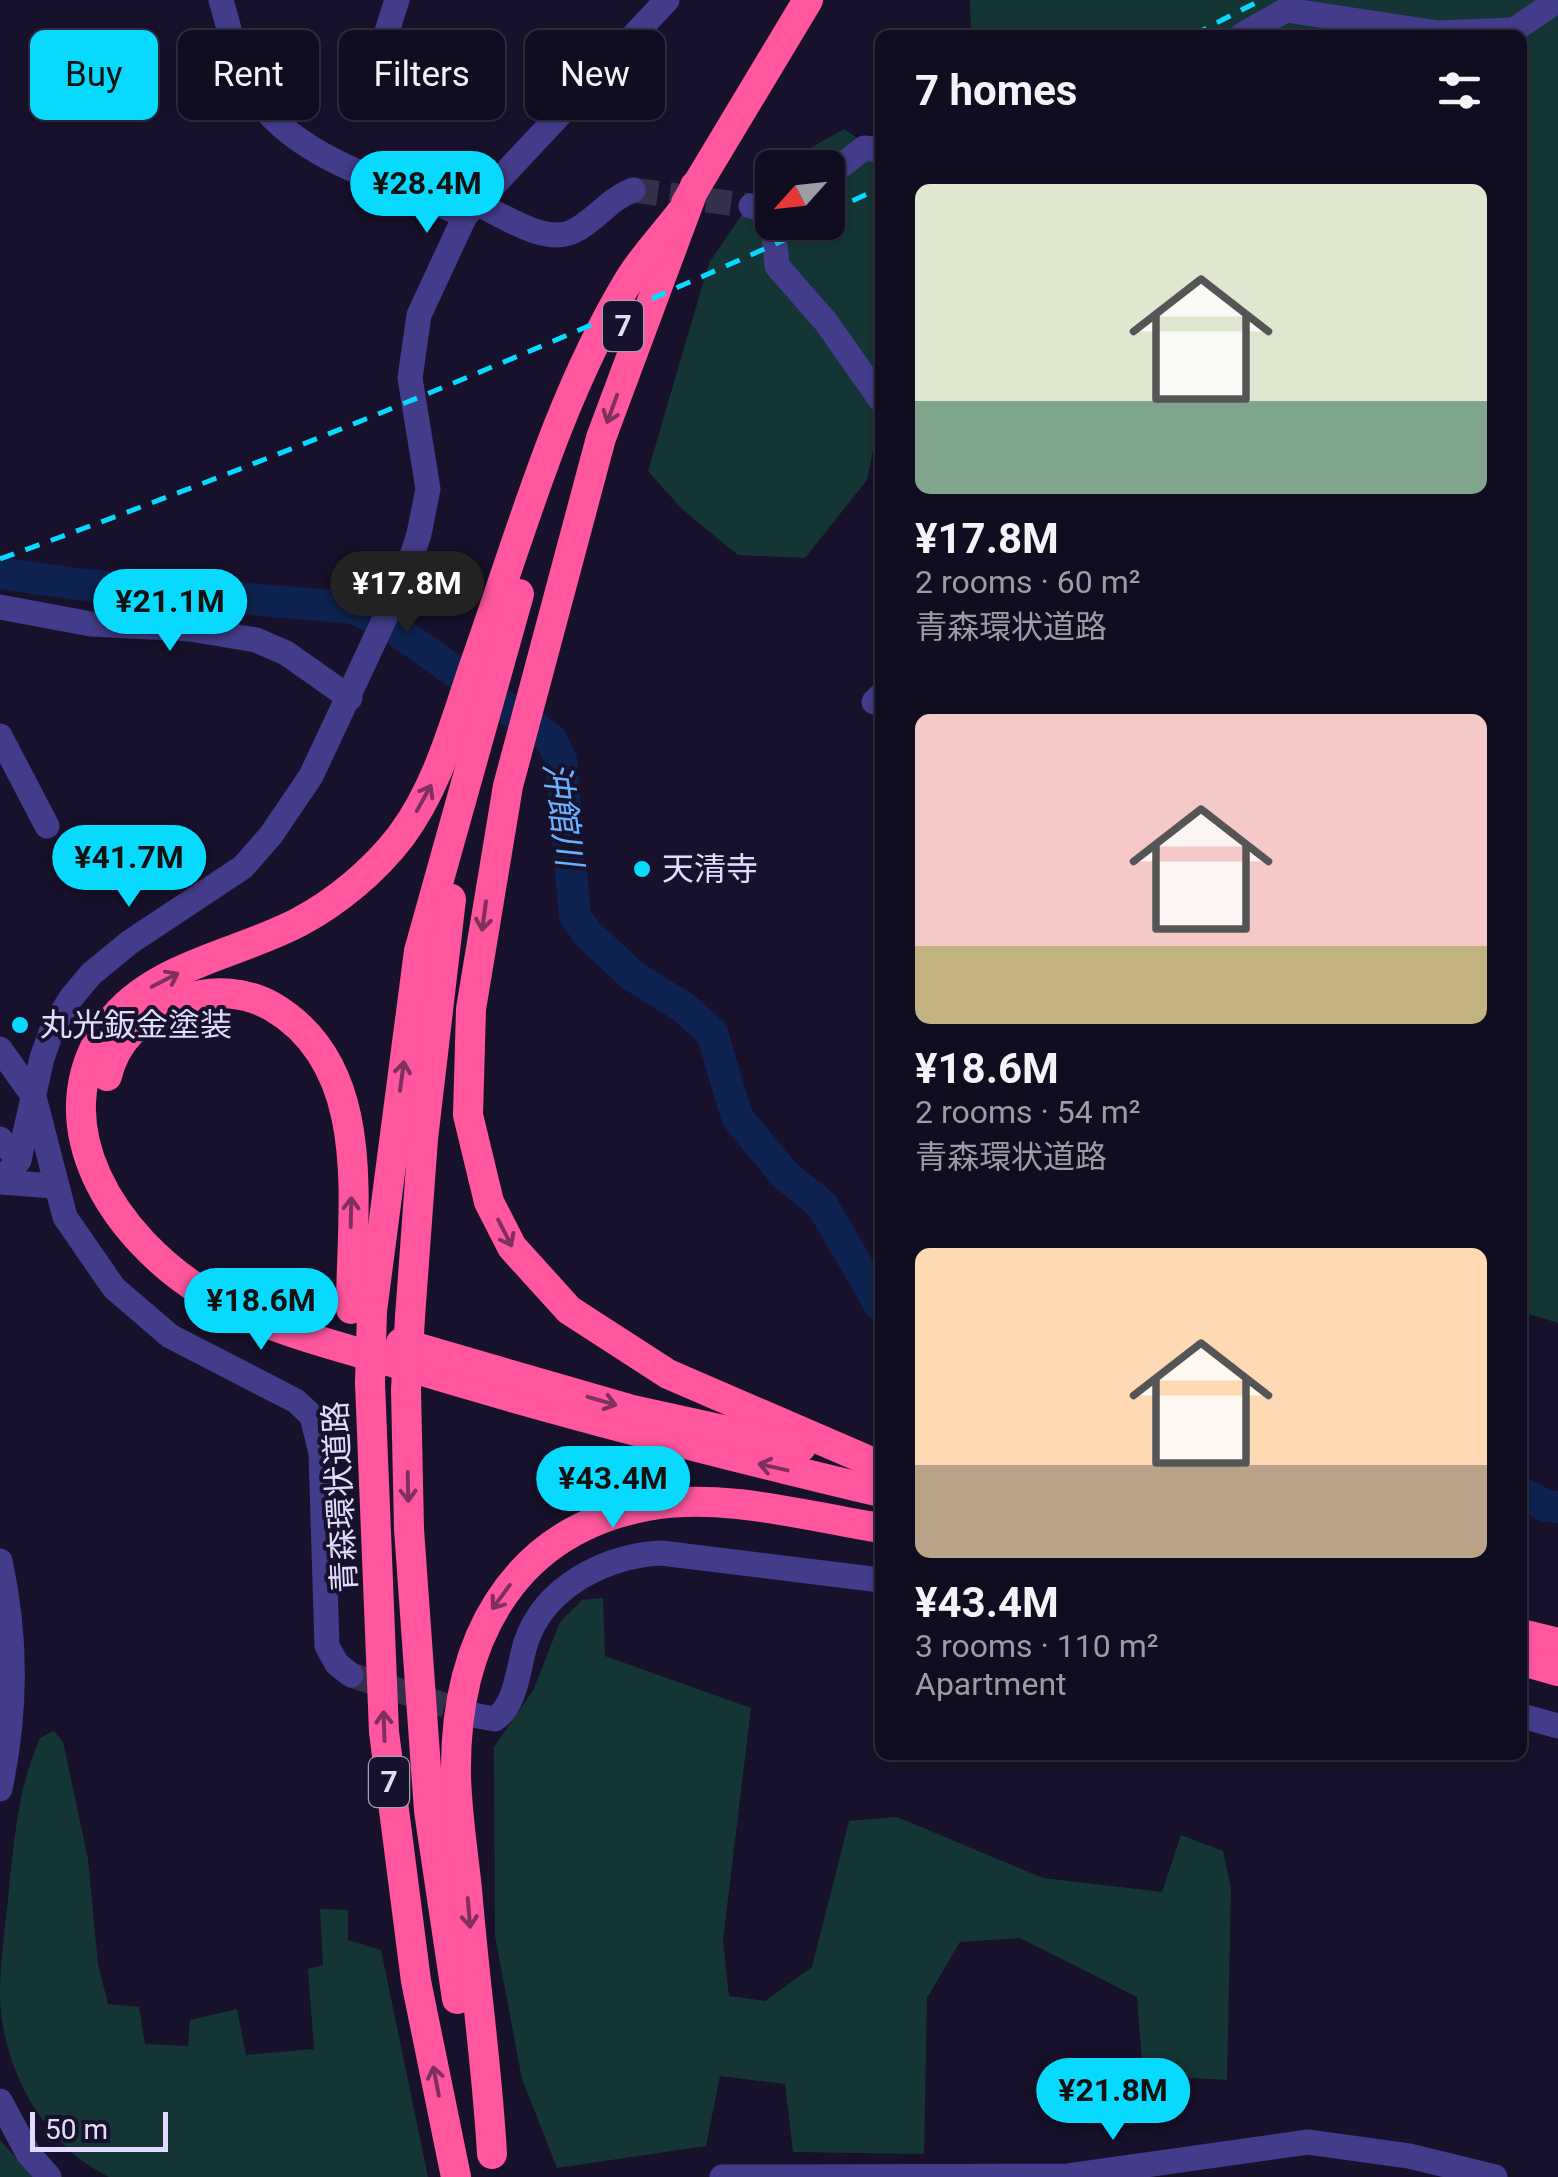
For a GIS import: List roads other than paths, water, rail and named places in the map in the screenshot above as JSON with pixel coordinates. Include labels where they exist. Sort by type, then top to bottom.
[{"type":"highway","name":"7","points":[[461,749],[484,671],[560,470],[612,349],[694,186],[806,6]]},
{"type":"highway","points":[[694,186],[601,438],[508,786],[487,898],[466,1070],[476,1157],[490,1202],[512,1247],[569,1310],[668,1374],[875,1477]]},
{"type":"highway","points":[[461,749],[402,835],[372,869],[299,922],[162,979],[133,999],[110,1023],[86,1078],[80,1115],[87,1152],[100,1188],[145,1248],[205,1294],[252,1317],[621,1431],[875,1477]]},
{"type":"highway","points":[[361,1310],[419,951],[461,749]]},
{"type":"highway","name":"青森環状道路","points":[[461,749],[410,1317],[406,1390],[409,1529],[429,1811],[458,2005],[494,2165]]},
{"type":"highway","points":[[361,1310],[349,1128],[338,1083],[322,1050],[296,1021],[263,1001],[231,993],[196,996],[161,1008],[132,1029],[110,1061],[102,1098],[102,1136],[114,1178],[139,1215],[195,1268],[254,1296],[316,1318],[875,1477]]},
{"type":"highway","name":"青森環状道路","points":[[361,1310],[356,1446],[373,1526],[383,1650],[384,1732],[395,1839],[416,1981],[456,2177]]},
{"type":"highway","points":[[494,2165],[456,1776],[462,1696],[491,1611],[543,1550],[577,1528],[650,1506],[705,1504],[875,1527]]},
{"type":"highway","points":[[1527,1635],[1558,1644]]},
{"type":"highway","points":[[1527,1662],[1558,1671]]},
{"type":"street","points":[[220,0],[242,69],[275,122],[332,158],[551,237],[575,231],[614,197],[634,190]]},
{"type":"street","points":[[388,30],[397,0]]},
{"type":"street","points":[[0,1182],[20,1160],[53,1027],[71,998],[91,974],[130,942],[243,867],[311,776],[407,571],[428,489],[410,378],[412,341],[419,315],[470,209],[667,0]]},
{"type":"street","points":[[1514,30],[1558,0]]},
{"type":"street","points":[[1251,30],[1286,10],[1424,30]]},
{"type":"street","points":[[845,163],[864,148],[875,149]]},
{"type":"street","points":[[775,240],[777,266],[826,322],[875,391]]},
{"type":"street","points":[[0,609],[91,624],[190,628],[256,640],[354,688]]},
{"type":"street","points":[[0,736],[47,826]]},
{"type":"street","points":[[0,1049],[34,1097],[54,1186],[86,1252],[141,1314],[202,1356],[296,1401],[312,1416],[321,1453],[327,1646],[338,1664],[351,1675]]},
{"type":"street","points":[[0,1139],[20,1160]]},
{"type":"street","points":[[0,1182],[54,1186]]},
{"type":"street","points":[[478,1716],[495,1719],[507,1711],[528,1638],[540,1616],[571,1582],[627,1555],[660,1553],[875,1579]]},
{"type":"street","points":[[0,1561],[15,1676],[12,1728],[0,1790]]},
{"type":"street","points":[[1527,1717],[1558,1726]]},
{"type":"street","points":[[0,2101],[28,2153],[49,2177]]},
{"type":"street","points":[[722,2177],[1068,2176],[1308,2142],[1409,2156],[1496,2177]]},
{"type":"waterway","name":"沖館川","points":[[0,573],[76,584],[354,608],[389,625],[551,739],[561,760],[575,916],[588,934],[633,976],[683,1007],[712,1033],[737,1117],[784,1174],[822,1205],[875,1296]]},
{"type":"waterway","name":"沖館川","points":[[1527,1496],[1546,1506],[1558,1507]]},
{"type":"tunnel","points":[[633,190],[751,206]]},
{"type":"tunnel","points":[[351,1675],[478,1716]]},
{"type":"railway","points":[[1203,30],[1261,0]]},
{"type":"railway","points":[[845,204],[875,190]]},
{"type":"railway","points":[[0,559],[415,399],[783,240]]},
{"type":"place","name":"天清寺","points":[[642,869]]},
{"type":"place","name":"丸光鈑金塗装","points":[[20,1025]]}]
